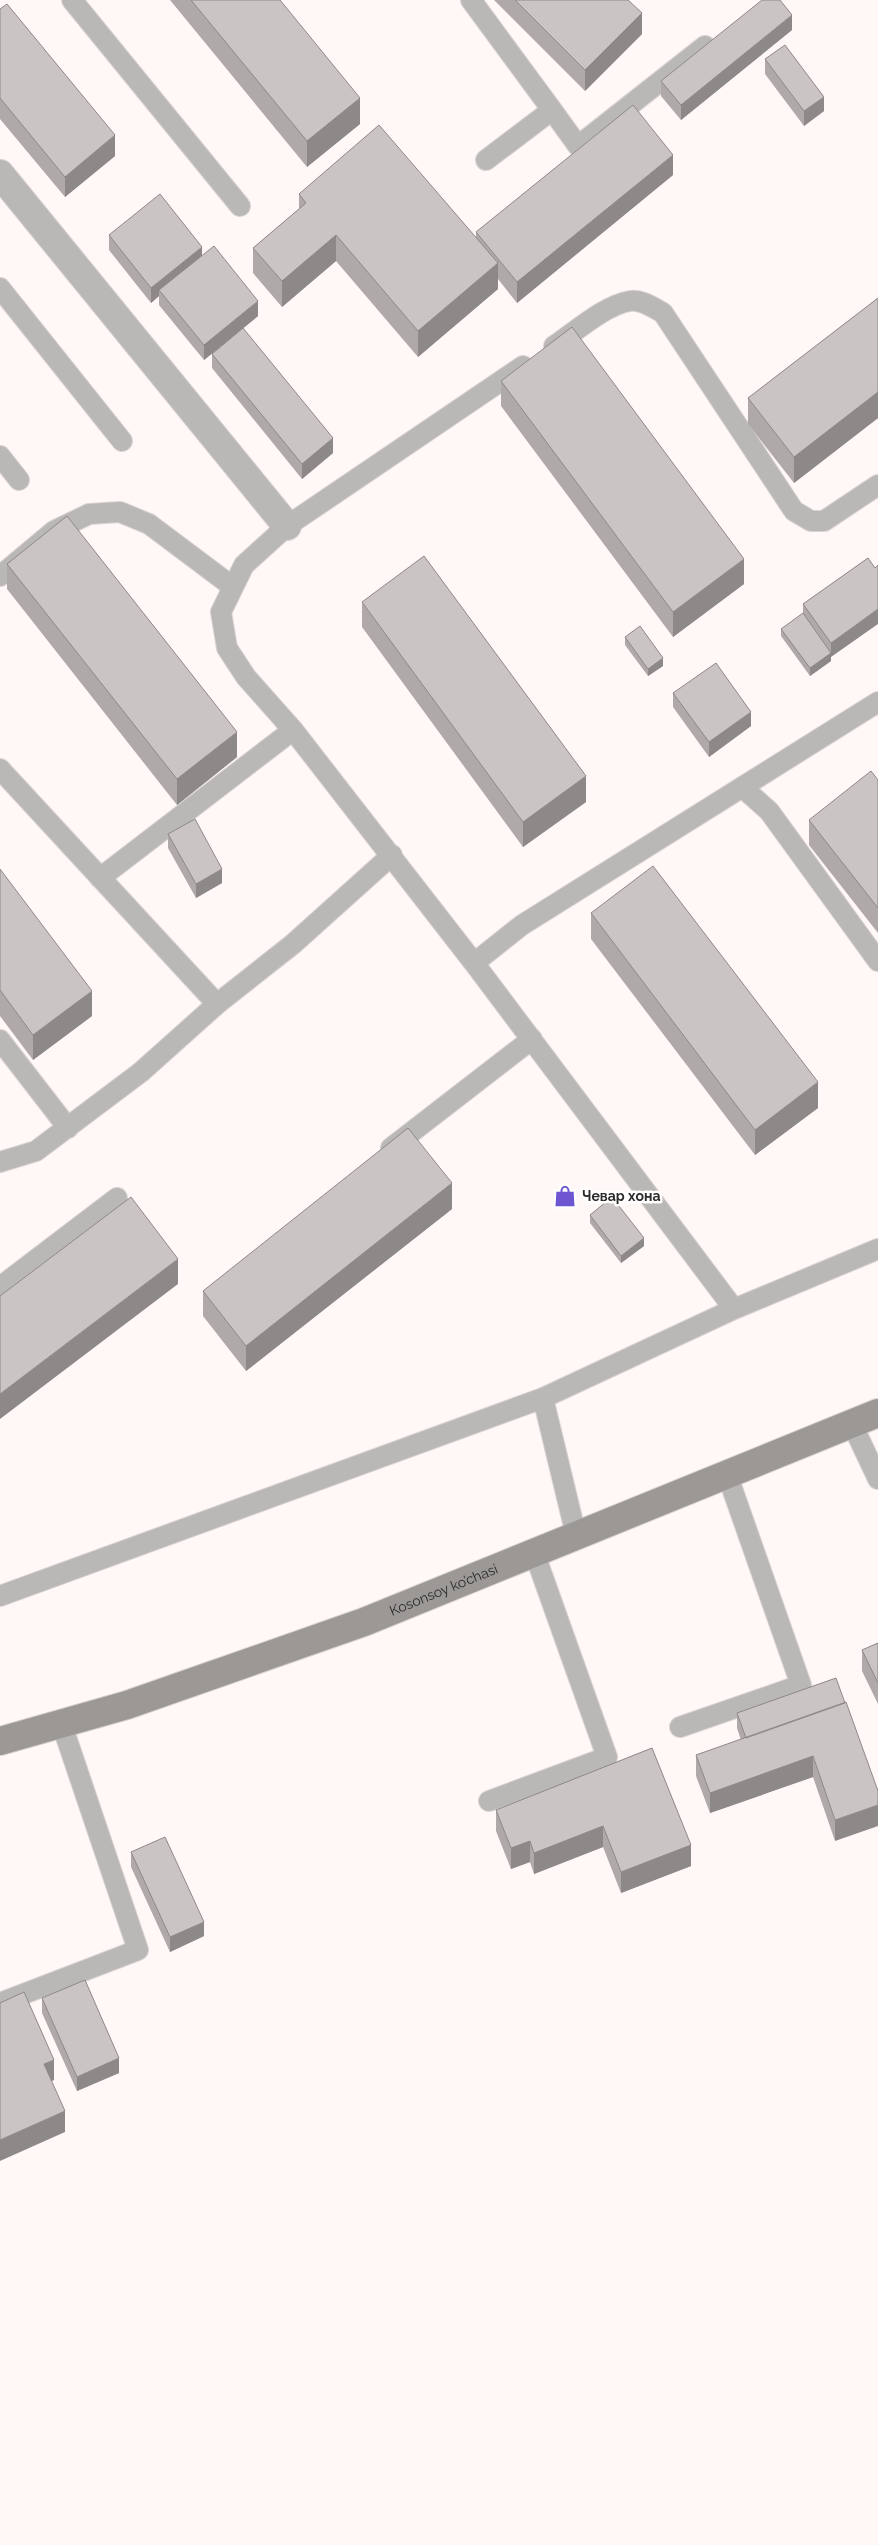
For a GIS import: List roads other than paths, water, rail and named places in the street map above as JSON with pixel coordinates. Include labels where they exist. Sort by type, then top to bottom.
[{"type":"main road","name":"Kosonsoy ko’chasi","points":[[0,1741],[62,1725],[228,1671],[328,1635],[878,1414]]},
{"type":"street","points":[[0,174],[286,526]]},
{"type":"lane","points":[[72,0],[240,206]]},
{"type":"lane","points":[[470,0],[578,146],[718,36]]},
{"type":"lane","points":[[486,160],[552,110]]},
{"type":"lane","points":[[0,288],[122,441]]},
{"type":"lane","points":[[734,1309],[392,855],[292,730],[246,677],[227,648],[221,612],[244,565],[286,526],[611,308],[632,300],[648,305],[663,313],[794,510],[811,521],[824,521],[878,485]]},
{"type":"lane","points":[[0,456],[19,480]]},
{"type":"lane","points":[[0,576],[54,531],[88,514],[120,512],[149,524],[233,587]]},
{"type":"lane","points":[[474,963],[522,925],[827,736],[878,702]]},
{"type":"lane","points":[[100,878],[292,730]]},
{"type":"lane","points":[[0,769],[217,1004]]},
{"type":"lane","points":[[742,787],[769,811],[878,962]]},
{"type":"lane","points":[[0,1162],[36,1152],[141,1072],[217,1004],[292,944],[392,855]]},
{"type":"lane","points":[[376,1160],[532,1039]]},
{"type":"lane","points":[[0,1040],[68,1128]]},
{"type":"lane","points":[[0,1287],[117,1198]]},
{"type":"lane","points":[[0,1596],[544,1398],[734,1309],[878,1249]]},
{"type":"lane","points":[[544,1398],[576,1535]]},
{"type":"lane","points":[[852,1424],[878,1479]]},
{"type":"lane","points":[[680,1727],[801,1684],[727,1474]]},
{"type":"lane","points":[[489,1801],[607,1758],[534,1552]]},
{"type":"lane","points":[[0,2003],[138,1950],[62,1725]]},
{"type":"place","name":"Чевар хона","points":[[565,1196]]}]
